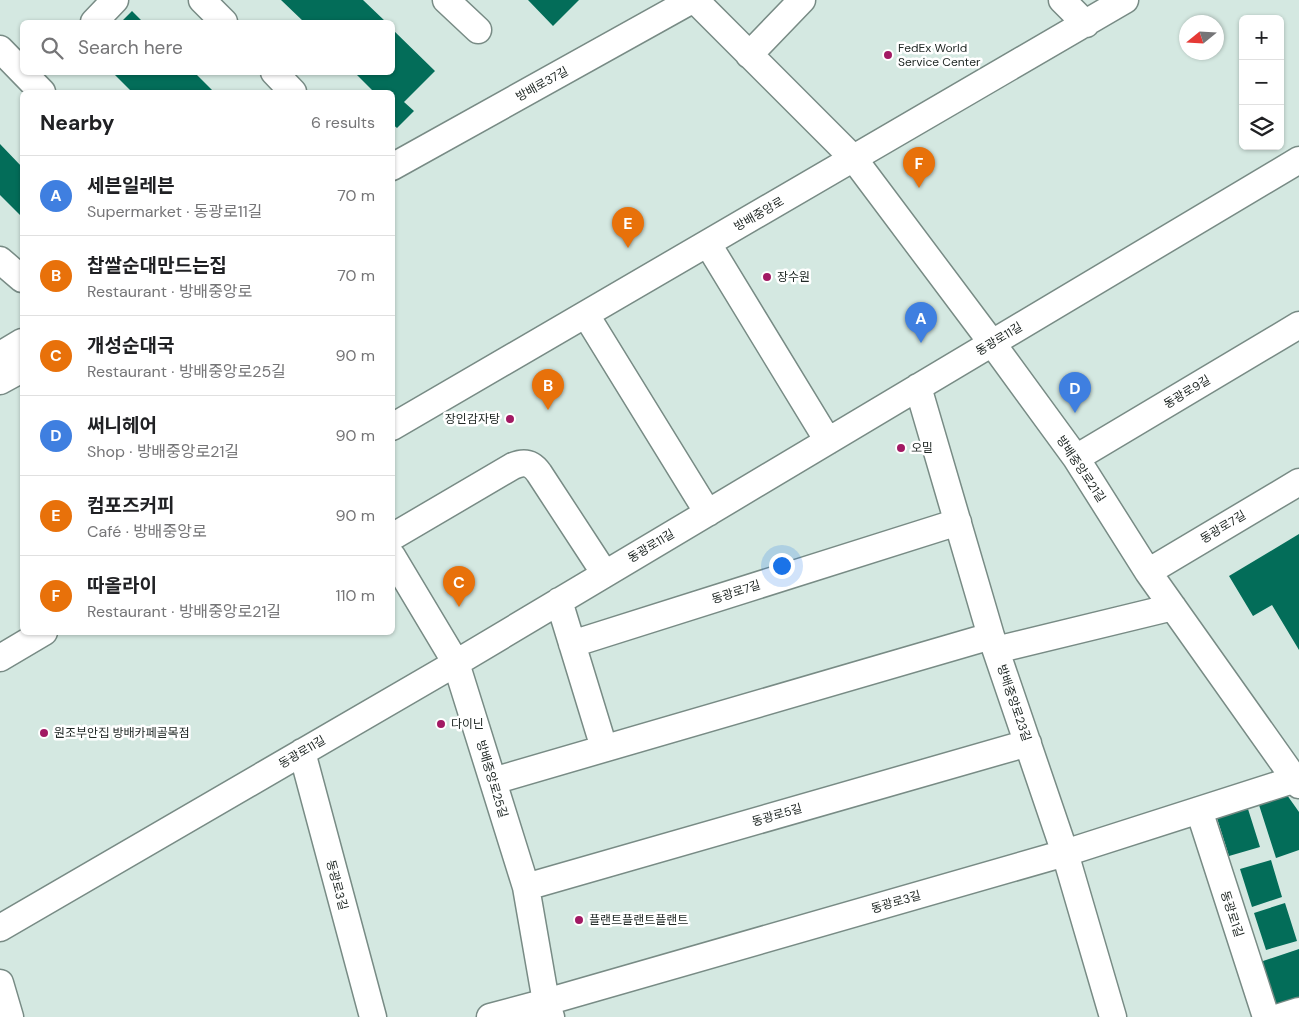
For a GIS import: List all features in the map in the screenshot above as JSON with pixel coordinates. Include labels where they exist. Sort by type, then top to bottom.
[{"type":"street","points":[[96,20],[115,0]]},
{"type":"street","points":[[202,0],[222,20]]},
{"type":"street","points":[[446,0],[478,30]]},
{"type":"street","name":"방배로37길","points":[[395,165],[693,0],[854,159]]},
{"type":"street","points":[[749,55],[802,0]]},
{"type":"street","points":[[1062,0],[1086,24]]},
{"type":"street","name":"방배중앙로","points":[[395,425],[1125,0]]},
{"type":"street","points":[[0,49],[20,66]]},
{"type":"street","points":[[31,75],[41,83]]},
{"type":"street","points":[[277,75],[292,90]]},
{"type":"street","name":"방배중앙로21길","points":[[854,159],[1076,458],[1148,572],[1298,781]]},
{"type":"street","name":"동광로11길","points":[[0,928],[456,663],[1299,160]]},
{"type":"street","points":[[708,244],[828,441]]},
{"type":"street","points":[[0,260],[20,277]]},
{"type":"street","points":[[586,314],[708,513]]},
{"type":"street","name":"동광로9길","points":[[1076,458],[1299,325]]},
{"type":"street","points":[[0,354],[20,343]]},
{"type":"street","points":[[0,381],[20,370]]},
{"type":"street","name":"방배중앙로23길","points":[[918,387],[994,643],[1065,853],[1113,1017]]},
{"type":"street","points":[[395,535],[513,466],[525,463],[530,464],[539,473],[605,574]]},
{"type":"street","name":"동광로7길","points":[[1148,572],[1299,482]]},
{"type":"street","name":"동광로7길","points":[[572,644],[958,522]]},
{"type":"street","name":"방배중앙로25길","points":[[395,561],[456,663],[526,887],[549,1010]]},
{"type":"street","points":[[559,601],[604,748]]},
{"type":"street","points":[[493,781],[604,748],[994,643],[1173,607]]},
{"type":"street","points":[[0,658],[39,635]]},
{"type":"street","name":"동광로5길","points":[[526,887],[1028,743]]},
{"type":"street","name":"동광로3길","points":[[302,752],[373,1017]]},
{"type":"street","name":"동광로3길","points":[[490,1017],[549,1010],[1298,781]]},
{"type":"street","name":"동광로1길","points":[[1199,810],[1266,1017]]},
{"type":"street","points":[[0,983],[10,1017]]},
{"type":"street","points":[[1280,1017],[1299,1011]]},
{"type":"building","points":[[281,0],[363,0],[384,20],[302,20]]},
{"type":"building","points":[[528,0],[579,0],[553,26]]},
{"type":"building","points":[[132,11],[141,20],[123,20]]},
{"type":"building","points":[[395,32],[435,71],[404,102],[414,111],[397,128],[395,126],[395,90],[372,90],[357,75],[395,75]]},
{"type":"building","points":[[115,75],[197,75],[212,90],[130,90]]},
{"type":"building","points":[[0,144],[20,165],[20,215],[0,195]]},
{"type":"building","points":[[1299,534],[1299,650],[1272,605],[1253,616],[1229,576]]},
{"type":"building","points":[[1287,795],[1299,812],[1299,850],[1276,858],[1259,805]]},
{"type":"building","points":[[1248,809],[1260,847],[1229,856],[1217,818]]},
{"type":"building","points":[[1271,860],[1282,897],[1252,907],[1240,869]]},
{"type":"building","points":[[1285,903],[1297,941],[1266,950],[1254,913]]},
{"type":"building","points":[[1299,949],[1299,998],[1274,1006],[1260,962]]},
{"type":"place","name":"FedEx World Service Center","points":[[888,55]]},
{"type":"place","name":"따올라이","points":[[919,188]]},
{"type":"place","name":"컴포즈커피","points":[[628,248]]},
{"type":"place","name":"장수원","points":[[767,277]]},
{"type":"place","name":"세븐일레븐","points":[[921,343]]},
{"type":"place","name":"찹쌀순대만드는집","points":[[548,410]]},
{"type":"place","name":"써니헤어","points":[[1075,413]]},
{"type":"place","name":"장인감자탕","points":[[510,419]]},
{"type":"place","name":"오밀","points":[[901,448]]},
{"type":"place","name":"개성순대국","points":[[459,607]]},
{"type":"place","name":"다이닌","points":[[441,724]]},
{"type":"place","name":"원조부안집 방배카페골목점","points":[[44,733]]},
{"type":"place","name":"플랜트플랜트플랜트","points":[[579,920]]}]
